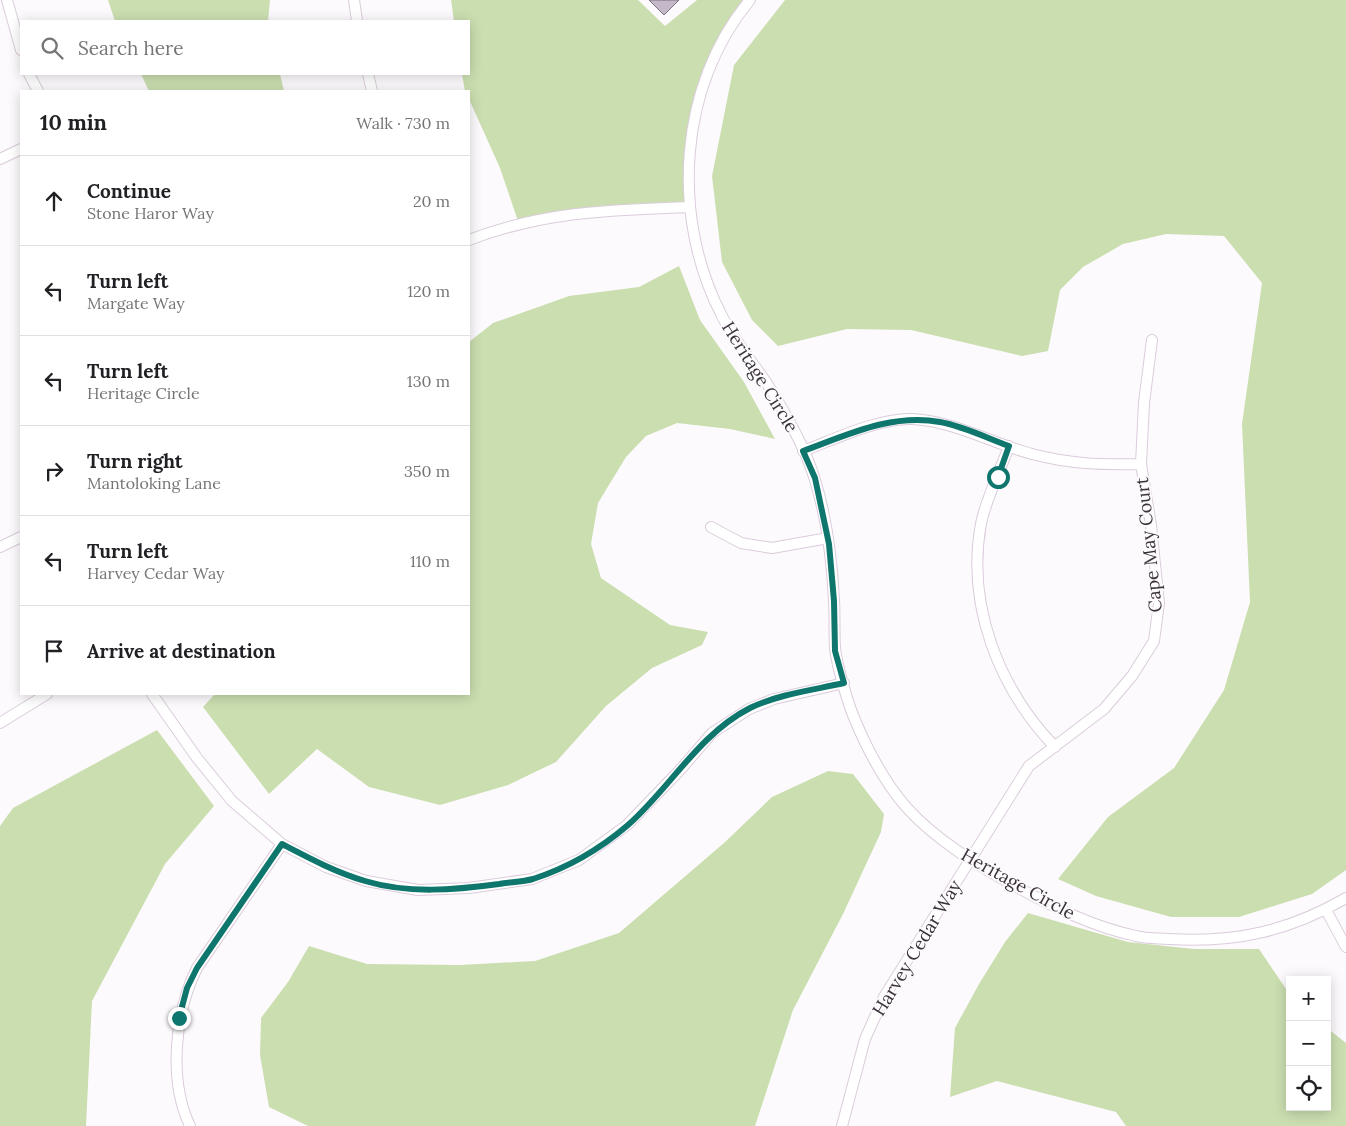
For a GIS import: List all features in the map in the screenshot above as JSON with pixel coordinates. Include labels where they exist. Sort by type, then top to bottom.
[{"type":"street","points":[[7,0],[20,46]]},
{"type":"street","points":[[354,0],[357,20]]},
{"type":"street","name":"Heritage Circle","points":[[749,0],[720,46],[701,93],[689,157],[688,174],[695,245],[706,280],[721,315],[766,383],[803,451],[815,478],[828,538],[834,601],[835,651],[854,718],[878,766],[908,808],[949,845],[1049,905],[1095,925],[1139,937],[1190,940],[1239,938],[1278,930],[1326,910],[1346,898]]},
{"type":"street","points":[[30,75],[38,90]]},
{"type":"street","points":[[368,75],[372,90]]},
{"type":"street","points":[[0,159],[20,149]]},
{"type":"street","points":[[470,240],[498,229],[548,216],[621,209],[690,207]]},
{"type":"street","name":"Cape May Court","points":[[971,859],[1029,766],[1104,709],[1132,676],[1154,641],[1159,603],[1151,525],[1141,464],[1144,403],[1152,340]]},
{"type":"street","points":[[803,451],[873,426],[910,419],[941,422],[1031,454],[1092,465],[1141,464]]},
{"type":"street","points":[[1009,446],[981,523],[976,572],[983,621],[1003,673],[1034,725],[1055,747]]},
{"type":"street","points":[[711,527],[741,543],[772,548],[828,538]]},
{"type":"street","points":[[0,547],[20,537]]},
{"type":"street","points":[[153,695],[197,758],[232,801],[282,844],[326,867],[366,881],[418,890],[469,888],[532,879],[579,860],[627,825],[680,770],[712,733],[749,709],[774,698],[844,683]]},
{"type":"street","points":[[0,723],[45,695]]},
{"type":"street","points":[[190,1126],[185,1116],[178,1078],[177,1042],[179,1018],[187,988],[197,968],[282,844]]},
{"type":"street","name":"Harvey Cedar Way","points":[[842,1126],[865,1039],[884,997],[971,859]]},
{"type":"street","points":[[1326,910],[1346,947]]},
{"type":"green space","points":[[108,0],[270,0],[268,20],[115,20]]},
{"type":"green space","points":[[451,0],[638,0],[665,26],[697,0],[750,0],[720,46],[691,140],[690,207],[519,224],[500,168],[470,101],[470,90],[465,90],[462,75],[470,75],[470,20],[454,20]]},
{"type":"green space","points":[[785,0],[1346,0],[1346,870],[1312,894],[1239,917],[1171,917],[1096,896],[1058,879],[1108,817],[1174,768],[1224,690],[1250,602],[1242,424],[1262,283],[1224,236],[1166,234],[1123,244],[1083,267],[1060,290],[1048,351],[1022,356],[911,330],[847,329],[778,346],[752,320],[722,262],[712,176],[734,65]]},
{"type":"green space","points":[[141,75],[280,75],[284,90],[149,90]]},
{"type":"green space","points":[[679,266],[700,320],[744,382],[775,439],[730,429],[677,423],[646,436],[626,457],[598,503],[591,544],[601,578],[670,625],[708,632],[702,645],[652,668],[606,706],[556,762],[508,785],[440,805],[369,787],[317,749],[269,794],[203,707],[214,695],[470,695],[470,341],[493,323],[569,296],[639,287]]},
{"type":"green space","points":[[157,730],[214,806],[165,864],[92,1001],[86,1126],[0,1126],[0,826],[13,808]]},
{"type":"green space","points":[[828,771],[853,774],[884,814],[881,832],[843,914],[793,1010],[755,1126],[308,1126],[269,1107],[260,1055],[261,1018],[288,982],[309,946],[367,964],[460,965],[535,961],[619,933],[724,843],[772,797]]},
{"type":"green space","points":[[1028,913],[1128,942],[1194,949],[1259,949],[1286,989],[1286,1111],[1331,1111],[1331,1031],[1346,1043],[1346,1126],[1126,1126],[1116,1112],[997,1081],[950,1097],[955,1028],[1005,942]]},
{"type":"building","points":[[649,0],[679,0],[664,15]]},
{"type":"route","points":[[179,1018],[187,988],[197,968],[282,844],[326,867],[366,881],[418,890],[469,888],[532,879],[579,860],[627,825],[680,770],[712,733],[749,709],[774,698],[844,683],[835,651],[834,601],[829,544],[815,478],[803,451],[873,426],[910,419],[941,422],[1009,446],[998,477]]}]
